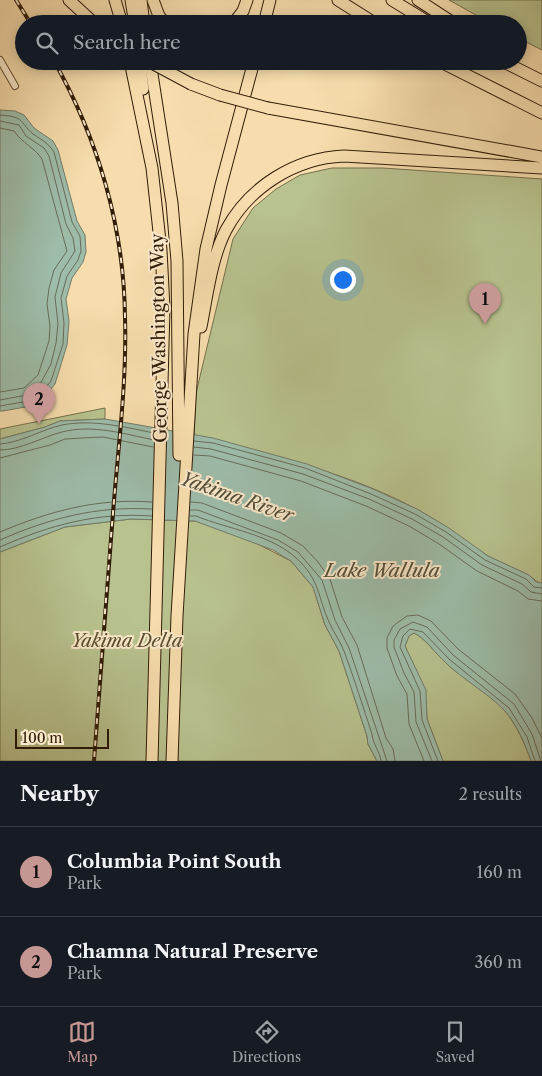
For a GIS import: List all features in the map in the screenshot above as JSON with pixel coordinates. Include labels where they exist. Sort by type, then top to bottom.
[{"type":"highway","points":[[69,0],[85,15]]},
{"type":"highway","points":[[115,0],[119,15]]},
{"type":"highway","points":[[131,0],[134,15]]},
{"type":"highway","points":[[141,0],[143,15]]},
{"type":"highway","points":[[153,0],[159,15]]},
{"type":"highway","points":[[240,15],[247,0]]},
{"type":"highway","points":[[266,15],[270,0]]},
{"type":"highway","points":[[338,0],[362,15]]},
{"type":"highway","points":[[392,0],[416,15]]},
{"type":"highway","points":[[418,0],[440,15]]},
{"type":"highway","points":[[527,66],[542,73]]},
{"type":"highway","points":[[132,70],[152,168]]},
{"type":"highway","points":[[140,70],[161,250],[163,300],[152,761]]},
{"type":"highway","name":"George Washington Way","points":[[150,70],[172,203],[177,261],[184,403],[172,761]]},
{"type":"highway","points":[[165,70],[191,84],[220,95],[268,108],[542,157]]},
{"type":"highway","points":[[190,388],[196,311],[206,249],[252,70]]},
{"type":"highway","points":[[457,70],[542,113]]},
{"type":"highway","points":[[520,70],[542,81]]},
{"type":"highway","points":[[184,403],[190,388],[217,253],[225,232],[250,198],[280,175],[310,162],[344,156],[542,168]]},
{"type":"street","points":[[0,60],[15,86]]},
{"type":"green space","points":[[449,0],[542,0],[542,50],[527,42],[527,15],[476,15]]},
{"type":"green space","points":[[332,168],[383,168],[542,179],[542,583],[488,556],[418,510],[364,485],[309,466],[194,436],[196,393],[233,239],[253,208],[276,189],[300,175]]},
{"type":"green space","points":[[105,408],[105,419],[60,421],[0,439],[0,429]]},
{"type":"green space","name":"Yakima Delta","points":[[131,519],[195,521],[244,537],[291,561],[313,587],[325,625],[339,651],[368,744],[377,761],[0,761],[0,552],[65,527]]},
{"type":"green space","points":[[414,633],[426,642],[441,659],[485,692],[507,713],[531,761],[443,761],[427,719],[425,690],[405,646],[409,635]]},
{"type":"water","points":[[0,110],[15,111],[24,115],[34,128],[53,141],[58,150],[77,221],[85,235],[86,252],[83,262],[72,278],[66,299],[69,321],[67,345],[55,384],[46,395],[31,406],[3,411],[0,411]]},
{"type":"water","name":"Lake Wallula","points":[[105,419],[213,438],[307,464],[373,489],[417,509],[449,528],[488,556],[529,575],[536,582],[542,583],[542,761],[531,761],[517,728],[504,710],[441,659],[426,642],[414,633],[409,636],[405,646],[426,690],[427,719],[443,761],[377,761],[368,744],[339,651],[325,625],[313,587],[291,561],[273,550],[195,521],[131,519],[65,527],[0,552],[0,439],[60,421]]},
{"type":"railway","points":[[16,0],[25,15]]},
{"type":"railway","points":[[59,70],[84,121],[106,184],[120,250],[125,317],[123,390],[94,761]]},
{"type":"place","name":"Columbia Point South","points":[[485,324]]},
{"type":"place","name":"Chamna Natural Preserve","points":[[39,424]]},
{"type":"water label","name":"Yakima River","points":[[237,497]]}]
